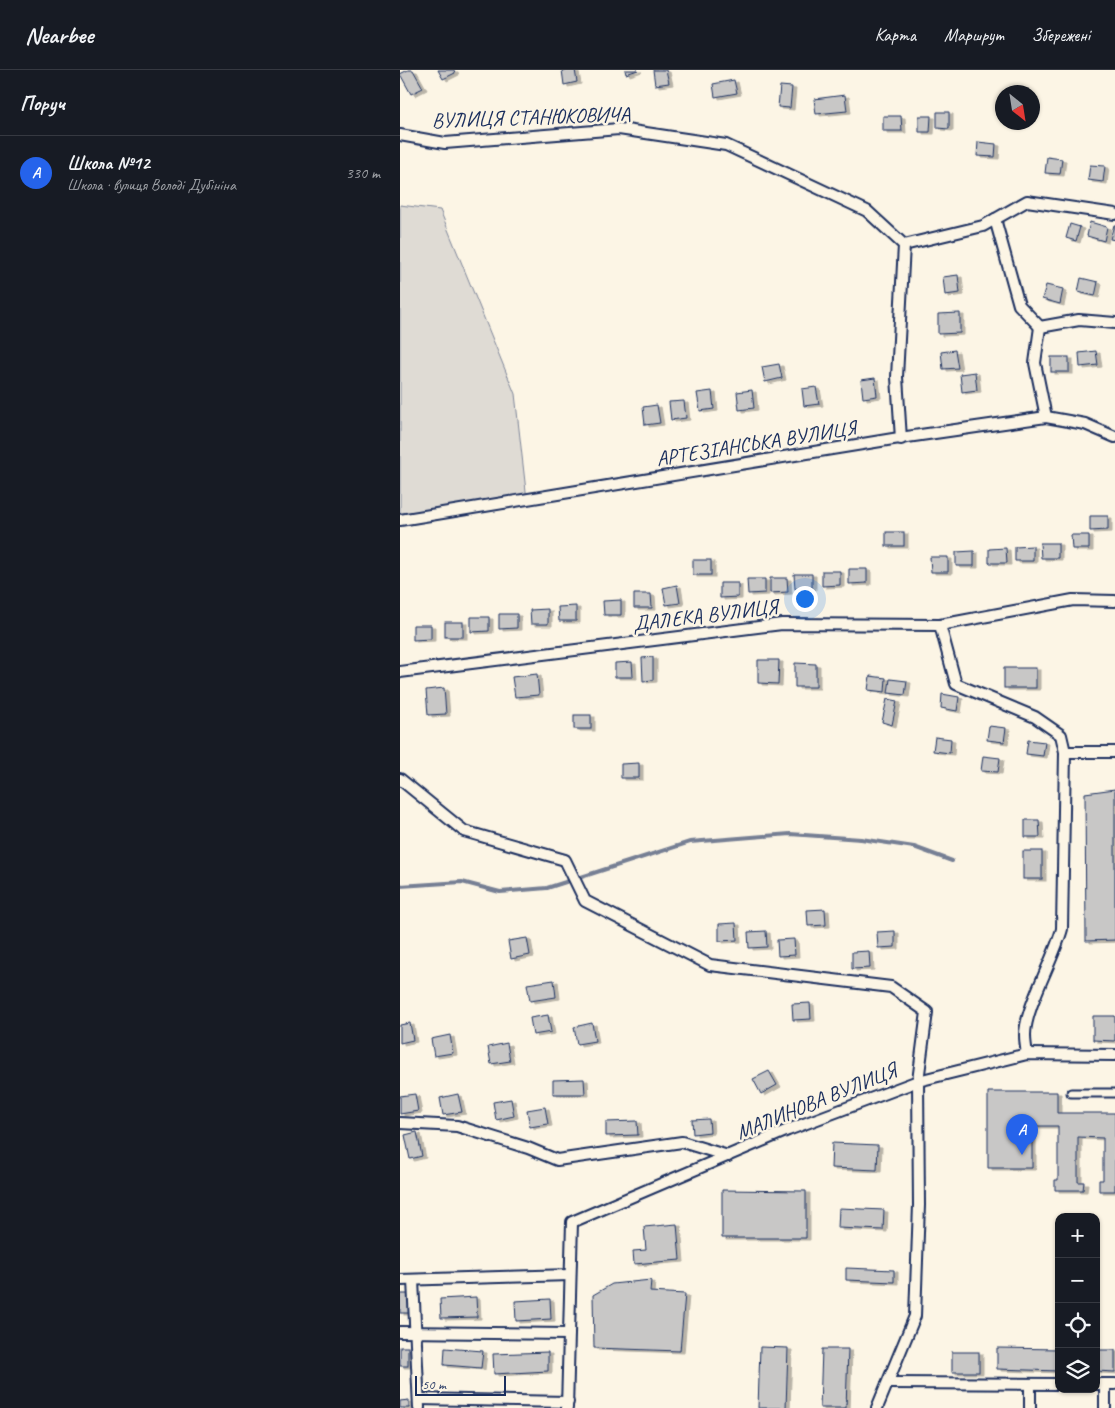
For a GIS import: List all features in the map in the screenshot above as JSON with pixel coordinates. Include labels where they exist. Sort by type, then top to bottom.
[{"type":"street","name":"ВУЛИЦЯ СТАНЮКОВИЧА","points":[[400,136],[445,143],[619,129],[726,145],[867,210],[904,245]]},
{"type":"street","points":[[901,439],[897,376],[904,245],[982,226],[1027,201],[1115,214]]},
{"type":"street","points":[[996,219],[1019,305],[1040,327]]},
{"type":"street","points":[[1040,327],[1079,320],[1115,323]]},
{"type":"street","points":[[1040,327],[1035,363],[1046,417]]},
{"type":"street","name":"АРТЕЗІАНСЬКА ВУЛИЦЯ","points":[[400,520],[1046,417],[1085,424],[1115,437]]},
{"type":"street","name":"ДАЛЕКА ВУЛИЦЯ","points":[[400,672],[782,624],[940,625],[1073,600],[1115,601]]},
{"type":"street","points":[[940,625],[956,684],[1036,717],[1061,734],[1065,752],[1062,929],[1056,950],[1030,1013],[1025,1034],[1027,1054]]},
{"type":"street","points":[[1065,752],[1115,752]]},
{"type":"street","points":[[400,779],[464,830],[565,860],[585,901],[710,965],[891,986],[927,1012],[918,1081],[919,1205],[915,1316],[889,1383],[877,1408]]},
{"type":"street","name":"МАЛИНОВА ВУЛИЦЯ","points":[[568,1405],[572,1222],[728,1156],[918,1081],[1027,1054],[1115,1055]]},
{"type":"street","points":[[1071,1093],[1115,1093]]},
{"type":"street","name":"МАЛИНОВА ВУЛИЦЯ","points":[[400,1123],[457,1126],[528,1148],[557,1160],[682,1142],[728,1156]]},
{"type":"street","points":[[400,1280],[570,1275]]},
{"type":"street","points":[[414,1280],[419,1404],[568,1405]]},
{"type":"street","points":[[400,1332],[569,1334]]},
{"type":"street","points":[[889,1383],[1055,1384]]},
{"type":"street","points":[[1030,1384],[1030,1408]]},
{"type":"street","points":[[1105,1384],[1105,1408]]},
{"type":"shaded area","points":[[400,205],[440,210],[515,394],[527,500],[400,520]]},
{"type":"building","points":[[413,70],[423,88],[411,94],[400,74]]},
{"type":"building","points":[[438,70],[454,70],[455,73],[443,79]]},
{"type":"building","points":[[562,70],[575,70],[577,82],[564,85]]},
{"type":"building","points":[[625,70],[638,70],[626,74]]},
{"type":"building","points":[[653,70],[666,70],[669,83],[655,85]]},
{"type":"building","points":[[734,80],[737,93],[715,97],[713,84]]},
{"type":"building","points":[[780,86],[792,87],[790,108],[778,107]]},
{"type":"building","points":[[845,95],[847,111],[816,114],[814,99]]},
{"type":"building","points":[[937,112],[949,112],[949,129],[937,128]]},
{"type":"building","points":[[883,116],[901,116],[902,131],[883,131]]},
{"type":"building","points":[[919,116],[931,116],[930,132],[919,132]]},
{"type":"building","points":[[978,142],[996,144],[995,157],[977,156]]},
{"type":"building","points":[[1047,157],[1062,159],[1060,174],[1045,173]]},
{"type":"building","points":[[1090,165],[1105,166],[1103,182],[1088,180]]},
{"type":"building","points":[[1090,222],[1107,227],[1104,241],[1087,236]]},
{"type":"building","points":[[1070,224],[1080,227],[1076,241],[1066,238]]},
{"type":"building","points":[[1115,225],[1115,240],[1110,239]]},
{"type":"building","points":[[958,275],[960,293],[945,295],[943,277]]},
{"type":"building","points":[[1081,278],[1098,282],[1095,296],[1078,292]]},
{"type":"building","points":[[1046,285],[1063,289],[1060,304],[1042,299]]},
{"type":"building","points":[[960,313],[960,333],[938,334],[938,314]]},
{"type":"building","points":[[955,350],[958,368],[943,369],[941,352]]},
{"type":"building","points":[[1096,351],[1098,365],[1080,367],[1079,353]]},
{"type":"building","points":[[1051,357],[1069,357],[1069,372],[1051,372]]},
{"type":"building","points":[[779,364],[782,378],[765,382],[762,367]]},
{"type":"building","points":[[975,372],[977,390],[962,392],[960,374]]},
{"type":"building","points":[[875,378],[877,396],[863,398],[861,380]]},
{"type":"building","points":[[816,387],[819,404],[804,406],[802,389]]},
{"type":"building","points":[[752,390],[754,408],[739,410],[737,392]]},
{"type":"building","points":[[712,391],[714,409],[700,411],[697,393]]},
{"type":"building","points":[[684,401],[686,418],[671,420],[669,402]]},
{"type":"building","points":[[657,405],[660,423],[645,425],[643,407]]},
{"type":"building","points":[[1090,516],[1108,516],[1108,530],[1090,531]]},
{"type":"building","points":[[886,532],[904,532],[904,546],[886,546]]},
{"type":"building","points":[[1071,535],[1089,535],[1089,549],[1072,549]]},
{"type":"building","points":[[1040,543],[1058,543],[1058,558],[1041,558]]},
{"type":"building","points":[[1033,546],[1033,561],[1015,561],[1015,547]]},
{"type":"building","points":[[1006,548],[1007,563],[989,563],[989,549]]},
{"type":"building","points":[[974,551],[974,566],[956,566],[956,552]]},
{"type":"building","points":[[930,557],[948,557],[948,572],[931,572]]},
{"type":"building","points":[[693,560],[711,560],[711,575],[693,575]]},
{"type":"building","points":[[849,569],[867,569],[867,583],[849,584]]},
{"type":"building","points":[[822,571],[840,571],[840,585],[822,586]]},
{"type":"building","points":[[794,574],[812,574],[812,588],[795,589]]},
{"type":"building","points":[[770,578],[787,578],[788,592],[770,593]]},
{"type":"building","points":[[747,579],[765,579],[765,593],[748,594]]},
{"type":"building","points":[[720,583],[738,583],[738,597],[720,598]]},
{"type":"building","points":[[677,585],[680,603],[666,605],[663,588]]},
{"type":"building","points":[[634,594],[651,594],[652,608],[634,608]]},
{"type":"building","points":[[621,600],[621,615],[604,615],[603,601]]},
{"type":"building","points":[[576,606],[576,621],[559,621],[558,607]]},
{"type":"building","points":[[548,609],[548,624],[531,624],[530,610]]},
{"type":"building","points":[[499,614],[517,614],[517,628],[499,629]]},
{"type":"building","points":[[471,617],[489,617],[489,631],[471,632]]},
{"type":"building","points":[[445,622],[463,622],[463,637],[445,637]]},
{"type":"building","points":[[413,625],[431,625],[431,639],[413,640]]},
{"type":"building","points":[[653,657],[653,680],[643,681],[642,658]]},
{"type":"building","points":[[758,660],[779,660],[778,684],[758,683]]},
{"type":"building","points":[[632,662],[633,677],[615,677],[615,663]]},
{"type":"building","points":[[795,663],[816,664],[816,687],[795,687]]},
{"type":"building","points":[[1004,668],[1036,668],[1036,688],[1004,688]]},
{"type":"building","points":[[537,674],[539,695],[515,697],[512,677]]},
{"type":"building","points":[[870,676],[886,678],[885,692],[868,690]]},
{"type":"building","points":[[890,679],[907,681],[905,695],[888,693]]},
{"type":"building","points":[[444,688],[446,714],[428,715],[426,690]]},
{"type":"building","points":[[942,694],[959,697],[957,711],[941,708]]},
{"type":"building","points":[[887,699],[897,701],[892,725],[882,722]]},
{"type":"building","points":[[574,715],[591,715],[591,729],[574,729]]},
{"type":"building","points":[[989,726],[1006,728],[1004,742],[987,740]]},
{"type":"building","points":[[935,737],[951,739],[950,753],[933,751]]},
{"type":"building","points":[[1028,740],[1045,742],[1043,756],[1026,754]]},
{"type":"building","points":[[983,756],[1000,758],[998,772],[981,771]]},
{"type":"building","points":[[639,763],[639,778],[621,778],[621,764]]},
{"type":"building","points":[[1115,789],[1115,940],[1086,941],[1085,793]]},
{"type":"building","points":[[1025,820],[1039,820],[1040,837],[1025,837]]},
{"type":"building","points":[[1023,851],[1042,851],[1042,879],[1023,879]]},
{"type":"building","points":[[825,909],[826,925],[808,926],[807,910]]},
{"type":"building","points":[[736,923],[737,940],[719,941],[719,924]]},
{"type":"building","points":[[766,931],[767,947],[749,948],[748,932]]},
{"type":"building","points":[[895,931],[895,947],[878,948],[877,932]]},
{"type":"building","points":[[527,938],[530,955],[511,959],[508,941]]},
{"type":"building","points":[[794,939],[795,955],[778,956],[777,940]]},
{"type":"building","points":[[869,951],[870,968],[852,969],[852,952]]},
{"type":"building","points":[[554,980],[556,997],[530,1001],[527,984]]},
{"type":"building","points":[[810,1003],[811,1019],[793,1020],[792,1004]]},
{"type":"building","points":[[548,1015],[551,1032],[533,1035],[530,1018]]},
{"type":"building","points":[[1093,1016],[1115,1016],[1115,1041],[1093,1040]]},
{"type":"building","points":[[410,1023],[413,1040],[400,1043],[400,1025]]},
{"type":"building","points":[[592,1023],[595,1041],[577,1044],[574,1027]]},
{"type":"building","points":[[450,1035],[453,1053],[434,1056],[431,1039]]},
{"type":"building","points":[[507,1043],[510,1061],[491,1064],[488,1047]]},
{"type":"building","points":[[769,1071],[777,1085],[761,1094],[753,1079]]},
{"type":"building","points":[[584,1079],[585,1094],[553,1094],[553,1080]]},
{"type":"building","points":[[988,1092],[1057,1092],[1057,1113],[1115,1113],[1115,1191],[1099,1191],[1099,1180],[1103,1180],[1103,1138],[1078,1137],[1078,1182],[1084,1182],[1083,1190],[1055,1190],[1055,1180],[1058,1180],[1058,1126],[1032,1126],[1032,1168],[988,1168]]},
{"type":"building","points":[[415,1094],[418,1111],[400,1114],[400,1096]]},
{"type":"building","points":[[458,1094],[462,1112],[443,1115],[440,1098]]},
{"type":"building","points":[[511,1099],[514,1116],[496,1120],[493,1102]]},
{"type":"building","points":[[545,1107],[548,1124],[530,1127],[527,1110]]},
{"type":"building","points":[[709,1119],[710,1132],[693,1134],[692,1120]]},
{"type":"building","points":[[637,1121],[638,1135],[606,1136],[606,1122]]},
{"type":"building","points":[[417,1132],[422,1156],[410,1159],[405,1135]]},
{"type":"building","points":[[832,1143],[878,1145],[877,1170],[831,1168]]},
{"type":"building","points":[[722,1190],[806,1191],[806,1238],[722,1238]]},
{"type":"building","points":[[839,1208],[884,1210],[883,1230],[838,1228]]},
{"type":"building","points":[[677,1224],[680,1260],[634,1264],[633,1251],[646,1250],[644,1227]]},
{"type":"building","points":[[846,1268],[894,1270],[894,1282],[846,1280]]},
{"type":"building","points":[[651,1280],[650,1292],[685,1294],[680,1351],[594,1348],[593,1295],[612,1284]]},
{"type":"building","points":[[400,1294],[410,1294],[410,1313],[400,1313]]},
{"type":"building","points":[[476,1297],[477,1317],[441,1318],[440,1299]]},
{"type":"building","points":[[550,1299],[551,1319],[516,1321],[515,1301]]},
{"type":"building","points":[[400,1347],[408,1347],[408,1366],[400,1366]]},
{"type":"building","points":[[760,1347],[788,1348],[786,1408],[758,1408]]},
{"type":"building","points":[[445,1348],[483,1351],[481,1368],[444,1365]]},
{"type":"building","points":[[997,1348],[1055,1349],[1055,1371],[997,1369]]},
{"type":"building","points":[[822,1349],[848,1349],[846,1408],[820,1408]]},
{"type":"building","points":[[1100,1350],[1115,1350],[1115,1372],[1100,1371]]},
{"type":"building","points":[[548,1352],[548,1371],[494,1374],[493,1354]]},
{"type":"building","points":[[952,1352],[979,1352],[979,1372],[952,1372]]},
{"type":"building","points":[[409,1400],[409,1408],[400,1408],[400,1401]]},
{"type":"waterway","points":[[400,886],[462,882],[500,892],[547,888],[690,842],[790,834],[861,839],[914,847],[952,861]]},
{"type":"place","name":"Школа №12","points":[[1022,1155]]}]
